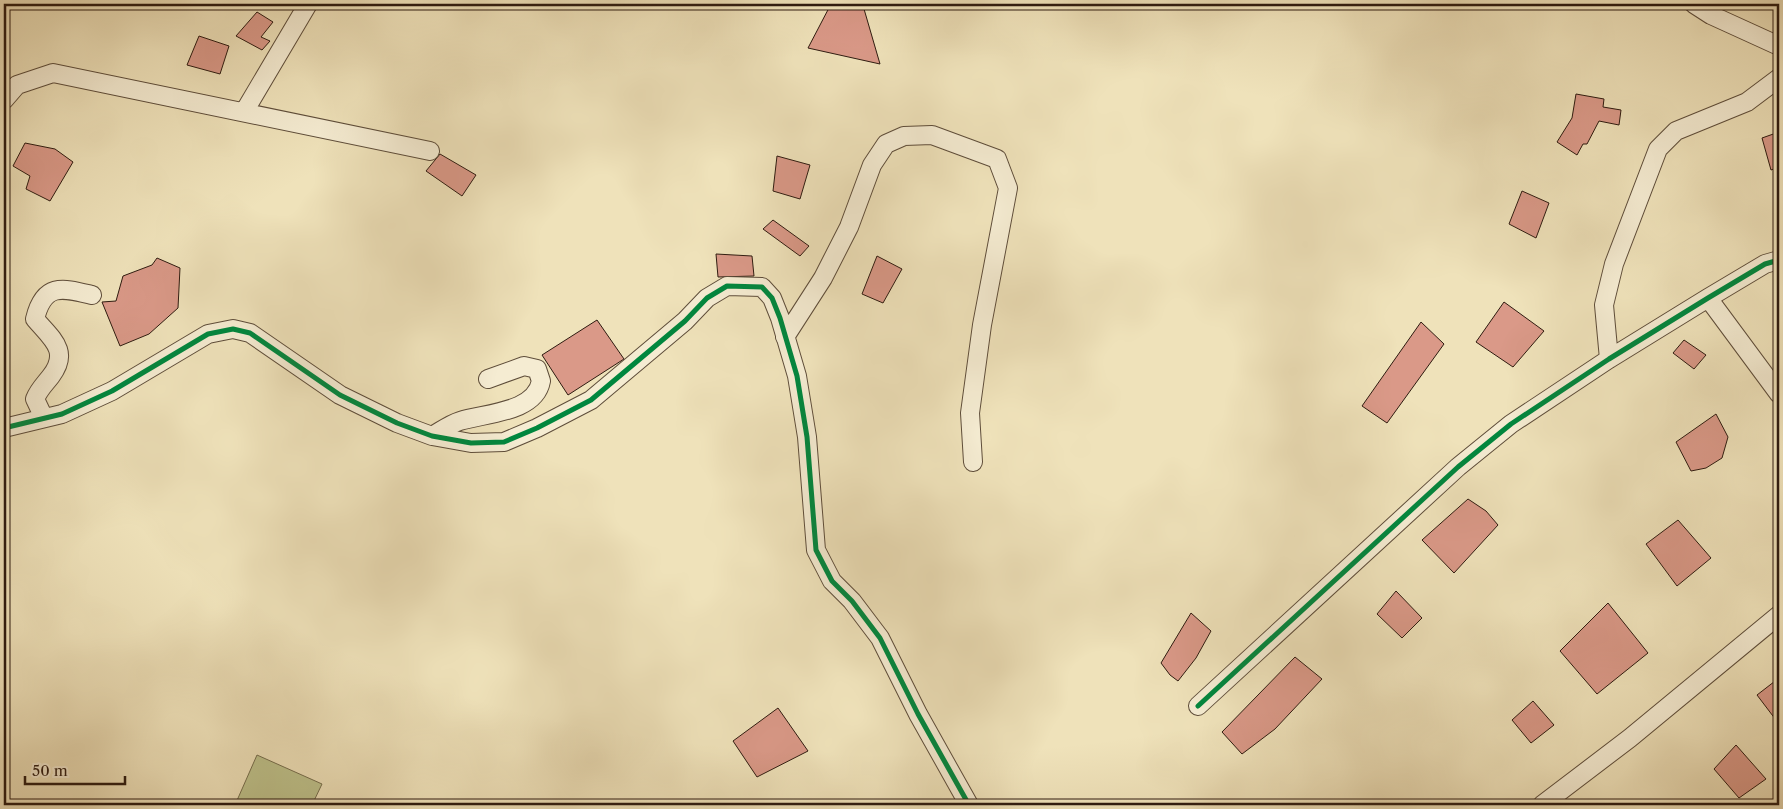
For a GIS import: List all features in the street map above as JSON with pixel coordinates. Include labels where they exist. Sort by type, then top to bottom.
[{"type":"street","points":[[244,112],[308,4]]},
{"type":"street","points":[[1694,4],[1711,15],[1779,46]]},
{"type":"street","points":[[4,100],[17,85],[53,73],[430,151]]},
{"type":"street","points":[[1610,359],[1604,305],[1614,264],[1658,149],[1676,131],[1748,102],[1779,78]]},
{"type":"street","points":[[786,337],[828,270],[849,227],[872,165],[886,144],[904,136],[932,135],[997,159],[1008,188],[982,325],[970,413],[973,462]]},
{"type":"street","points":[[1198,706],[1458,467],[1511,424],[1708,298],[1765,264],[1779,260]]},
{"type":"street","points":[[4,428],[62,414],[112,391],[208,334],[233,329],[250,333],[340,395],[397,423],[432,436],[471,443],[504,442],[537,428],[591,400],[684,322],[707,298],[727,286],[762,287],[772,298],[797,376],[807,437],[810,498],[816,550],[832,581],[852,600],[880,638],[918,714],[970,805]]},
{"type":"street","points":[[44,418],[35,399],[38,390],[59,364],[60,353],[56,344],[35,319],[38,309],[54,291],[62,288],[92,295]]},
{"type":"street","points":[[1708,298],[1779,394]]},
{"type":"street","points":[[432,436],[458,422],[516,407],[536,394],[541,381],[537,369],[524,366],[488,379]]},
{"type":"street","points":[[1542,805],[1630,738],[1779,616]]},
{"type":"green space","points":[[257,755],[322,784],[312,805],[235,805]]},
{"type":"building","points":[[831,4],[847,4],[864,9],[880,64],[808,48]]},
{"type":"building","points":[[257,12],[273,22],[261,37],[270,41],[262,50],[236,36]]},
{"type":"building","points":[[199,36],[229,46],[220,74],[187,65]]},
{"type":"building","points":[[1576,94],[1604,99],[1603,107],[1621,110],[1619,125],[1599,121],[1587,144],[1583,144],[1577,155],[1557,142],[1572,118]]},
{"type":"building","points":[[1779,132],[1779,167],[1771,170],[1762,138]]},
{"type":"building","points":[[25,143],[55,149],[73,162],[50,201],[26,189],[30,176],[13,166]]},
{"type":"building","points":[[440,154],[476,175],[462,196],[426,171]]},
{"type":"building","points":[[777,156],[810,165],[800,199],[773,191]]},
{"type":"building","points":[[1522,191],[1549,203],[1536,238],[1509,224]]},
{"type":"building","points":[[773,220],[809,246],[800,256],[763,229]]},
{"type":"building","points":[[716,254],[752,256],[754,276],[718,277]]},
{"type":"building","points":[[877,256],[902,269],[883,303],[862,294]]},
{"type":"building","points":[[157,258],[180,268],[178,308],[149,334],[120,346],[102,302],[116,301],[123,276],[152,265]]},
{"type":"building","points":[[1504,302],[1544,331],[1513,367],[1476,342]]},
{"type":"building","points":[[597,320],[624,359],[568,395],[542,355]]},
{"type":"building","points":[[1421,322],[1444,344],[1387,423],[1362,406]]},
{"type":"building","points":[[1684,340],[1706,355],[1694,369],[1673,353]]},
{"type":"building","points":[[1716,414],[1728,437],[1722,458],[1706,468],[1691,471],[1676,442]]},
{"type":"building","points":[[1468,499],[1486,511],[1498,525],[1454,573],[1422,540]]},
{"type":"building","points":[[1678,520],[1711,558],[1677,586],[1646,544]]},
{"type":"building","points":[[1396,591],[1422,618],[1402,638],[1377,614]]},
{"type":"building","points":[[1608,603],[1648,653],[1597,694],[1560,651]]},
{"type":"building","points":[[1191,613],[1211,631],[1196,658],[1178,681],[1170,675],[1161,663]]},
{"type":"building","points":[[1295,657],[1322,679],[1275,729],[1242,754],[1222,732]]},
{"type":"building","points":[[1779,678],[1779,724],[1757,695]]},
{"type":"building","points":[[1533,701],[1554,725],[1531,743],[1512,720]]},
{"type":"building","points":[[778,708],[808,751],[757,777],[733,741]]},
{"type":"building","points":[[1736,745],[1766,779],[1739,798],[1714,769]]},
{"type":"cycle path","points":[[1198,706],[1458,467],[1511,424],[1609,359],[1708,298],[1765,264],[1779,260]]},
{"type":"cycle path","points":[[4,428],[62,414],[112,391],[208,334],[233,329],[250,333],[340,395],[397,423],[432,436],[471,443],[504,442],[537,428],[591,400],[685,321],[707,298],[727,286],[762,287],[772,298],[780,318],[797,376],[807,437],[816,550],[832,581],[852,601],[880,638],[918,714],[969,805]]}]
